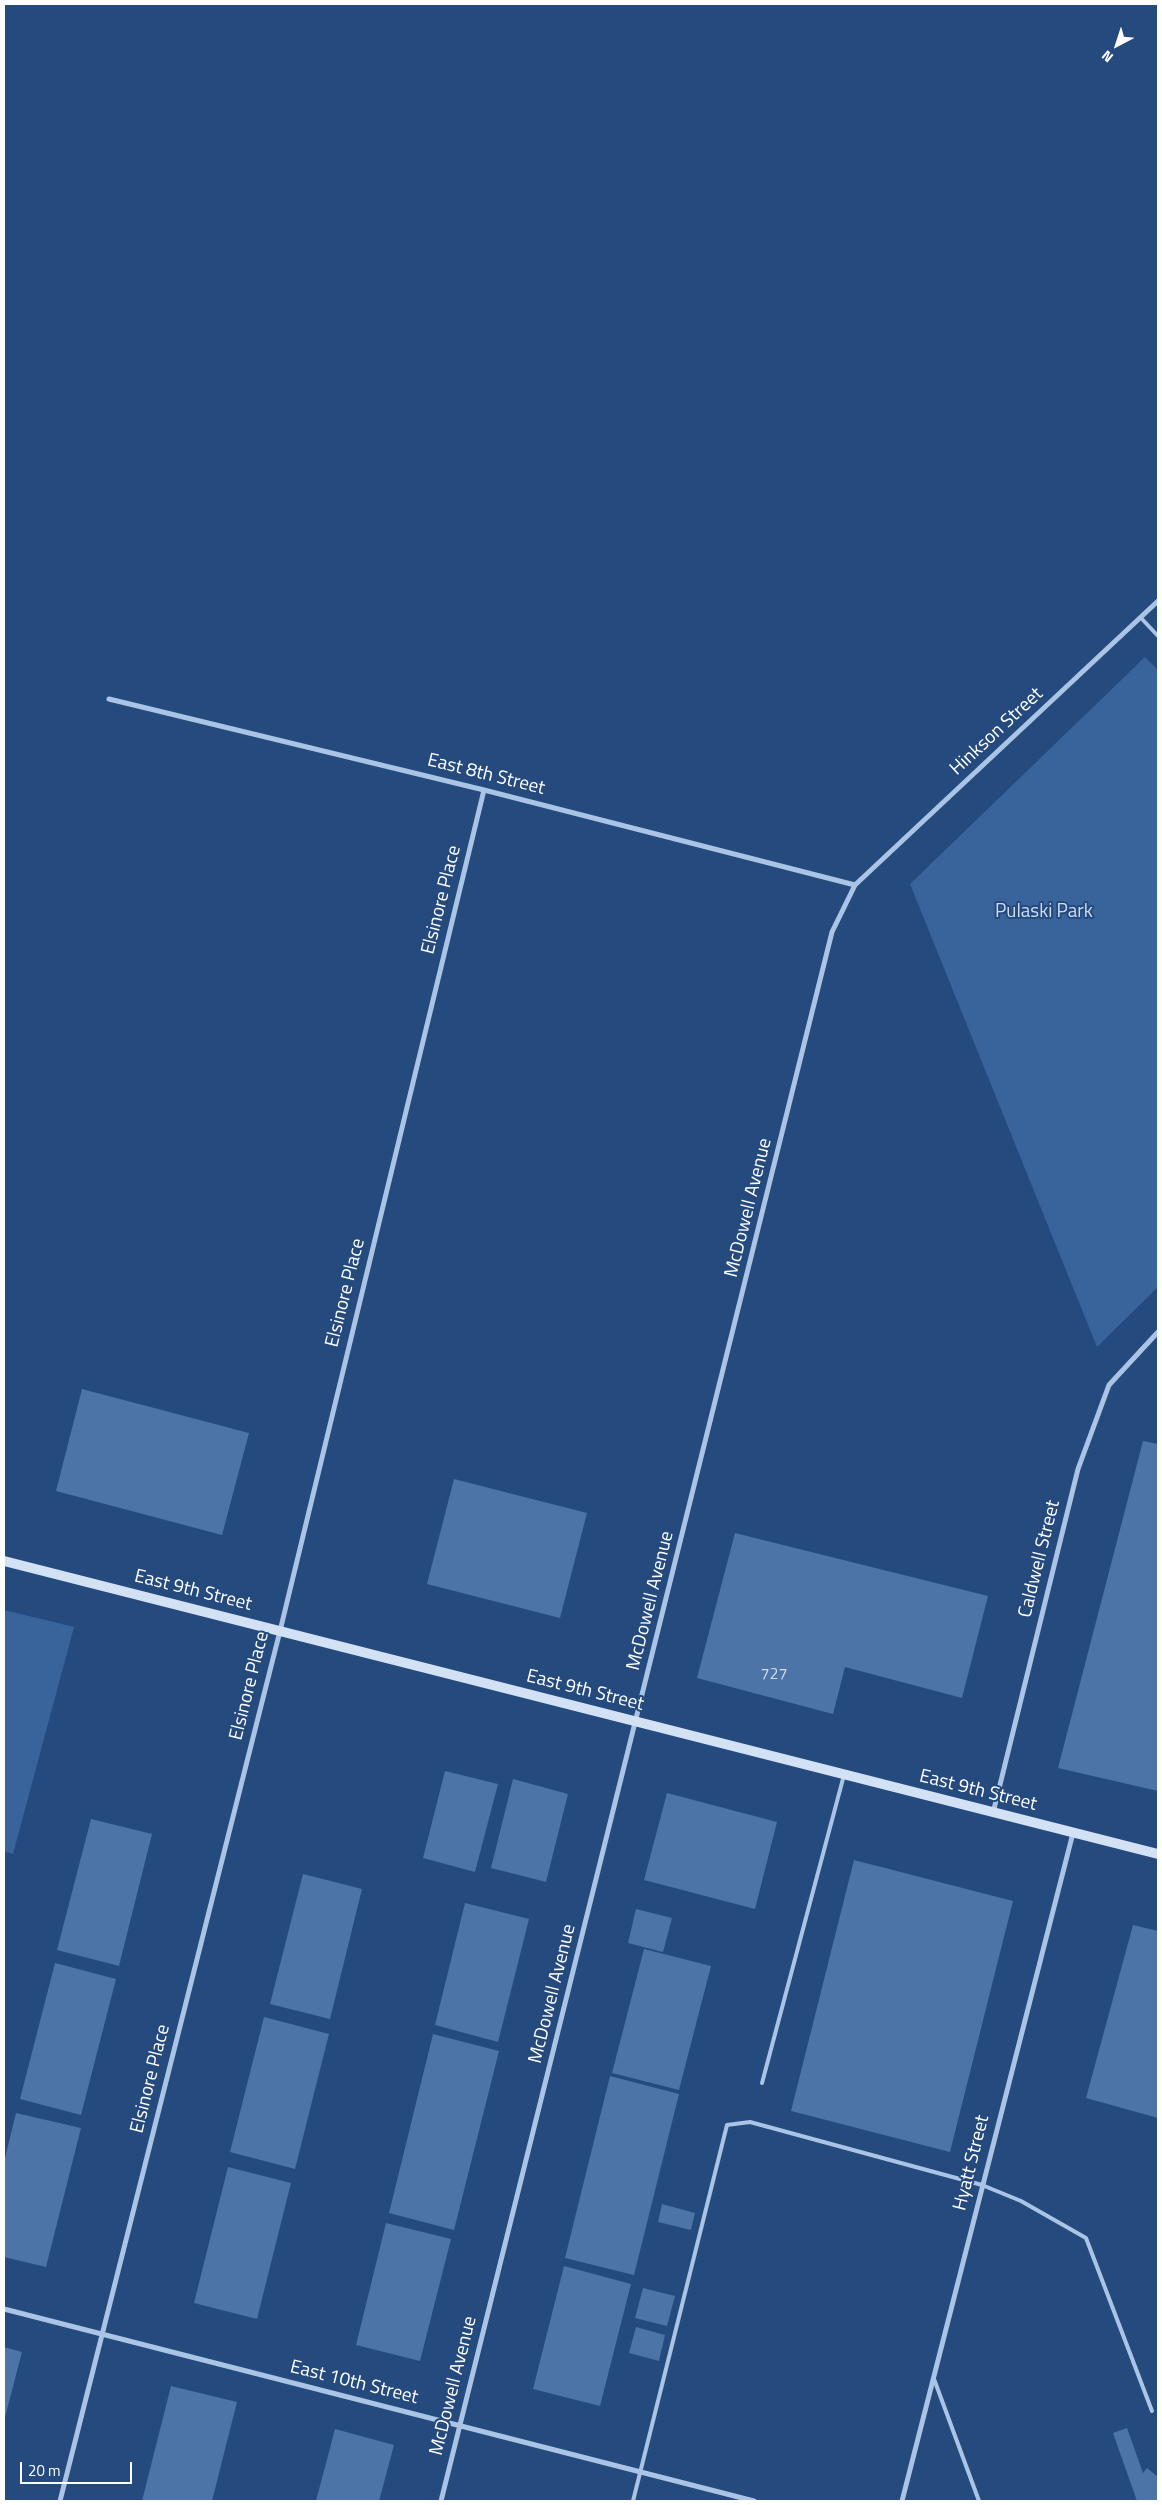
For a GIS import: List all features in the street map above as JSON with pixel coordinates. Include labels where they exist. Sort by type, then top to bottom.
[{"type":"street","name":"Hinkson Street","points":[[855,885],[1158,601]]},
{"type":"street","name":"East 8th Street","points":[[109,699],[484,790],[855,885]]},
{"type":"street","name":"Elsinore Place","points":[[60,2501],[280,1631],[484,790]]},
{"type":"street","name":"McDowell Avenue","points":[[441,2501],[637,1722],[832,932],[855,885]]},
{"type":"street","name":"Caldwell Street","points":[[993,1813],[1078,1469],[1109,1385],[1158,1332]]},
{"type":"street","name":"East 9th Street","points":[[4,1561],[1158,1854]]},
{"type":"street","name":"Hyatt Street","points":[[902,2501],[1073,1833]]},
{"type":"street","name":"East 10th Street","points":[[4,2309],[754,2501]]},
{"type":"lane","points":[[1141,618],[1158,636]]},
{"type":"lane","points":[[762,2083],[844,1775]]},
{"type":"lane","points":[[633,2501],[727,2125],[750,2122],[982,2185],[1021,2201],[1086,2238],[1152,2411]]},
{"type":"lane","points":[[933,2377],[979,2501]]},
{"type":"green space","name":"Pulaski Park","points":[[1145,657],[1158,670],[1158,1287],[1097,1347],[910,884]]},
{"type":"green space","points":[[4,1610],[74,1627],[13,1854],[4,1851]]},
{"type":"building","points":[[82,1389],[249,1433],[222,1535],[56,1491]]},
{"type":"building","points":[[1143,1441],[1158,1444],[1158,1791],[1058,1768]]},
{"type":"building","points":[[454,1479],[587,1513],[560,1618],[427,1584]]},
{"type":"building","points":[[735,1533],[988,1596],[962,1698],[845,1667],[833,1714],[697,1678]]},
{"type":"building","points":[[445,1771],[498,1784],[475,1872],[423,1858]]},
{"type":"building","points":[[513,1779],[568,1794],[546,1882],[491,1868]]},
{"type":"building","points":[[667,1793],[777,1822],[755,1909],[644,1880]]},
{"type":"building","points":[[91,1819],[152,1834],[119,1966],[57,1950]]},
{"type":"building","points":[[854,1860],[1013,1901],[950,2152],[791,2111]]},
{"type":"building","points":[[303,1874],[362,1889],[330,2019],[270,2004]]},
{"type":"building","points":[[465,1903],[529,1919],[498,2042],[435,2025]]},
{"type":"building","points":[[636,1909],[672,1918],[663,1952],[628,1943]]},
{"type":"building","points":[[1133,1925],[1158,1931],[1158,2118],[1086,2098]]},
{"type":"building","points":[[644,1949],[711,1966],[679,2090],[612,2073]]},
{"type":"building","points":[[55,1963],[116,1979],[81,2115],[20,2099]]},
{"type":"building","points":[[264,2017],[329,2034],[295,2169],[230,2152]]},
{"type":"building","points":[[433,2034],[499,2051],[454,2230],[389,2213]]},
{"type":"building","points":[[610,2076],[679,2094],[634,2275],[565,2258]]},
{"type":"building","points":[[16,2113],[81,2128],[46,2267],[4,2257],[4,2162]]},
{"type":"building","points":[[228,2167],[291,2183],[257,2319],[194,2303]]},
{"type":"building","points":[[662,2204],[695,2213],[691,2230],[658,2222]]},
{"type":"building","points":[[386,2223],[451,2239],[420,2361],[356,2345]]},
{"type":"building","points":[[564,2266],[631,2284],[600,2406],[533,2389]]},
{"type":"building","points":[[643,2288],[675,2296],[667,2326],[635,2318]]},
{"type":"building","points":[[636,2327],[665,2335],[659,2361],[629,2353]]},
{"type":"building","points":[[4,2347],[22,2352],[4,2421]]},
{"type":"building","points":[[171,2386],[237,2402],[212,2501],[142,2501]]},
{"type":"building","points":[[1127,2428],[1143,2473],[1147,2468],[1158,2477],[1158,2501],[1137,2501],[1113,2433]]},
{"type":"building","points":[[335,2429],[394,2445],[379,2501],[316,2501]]}]
